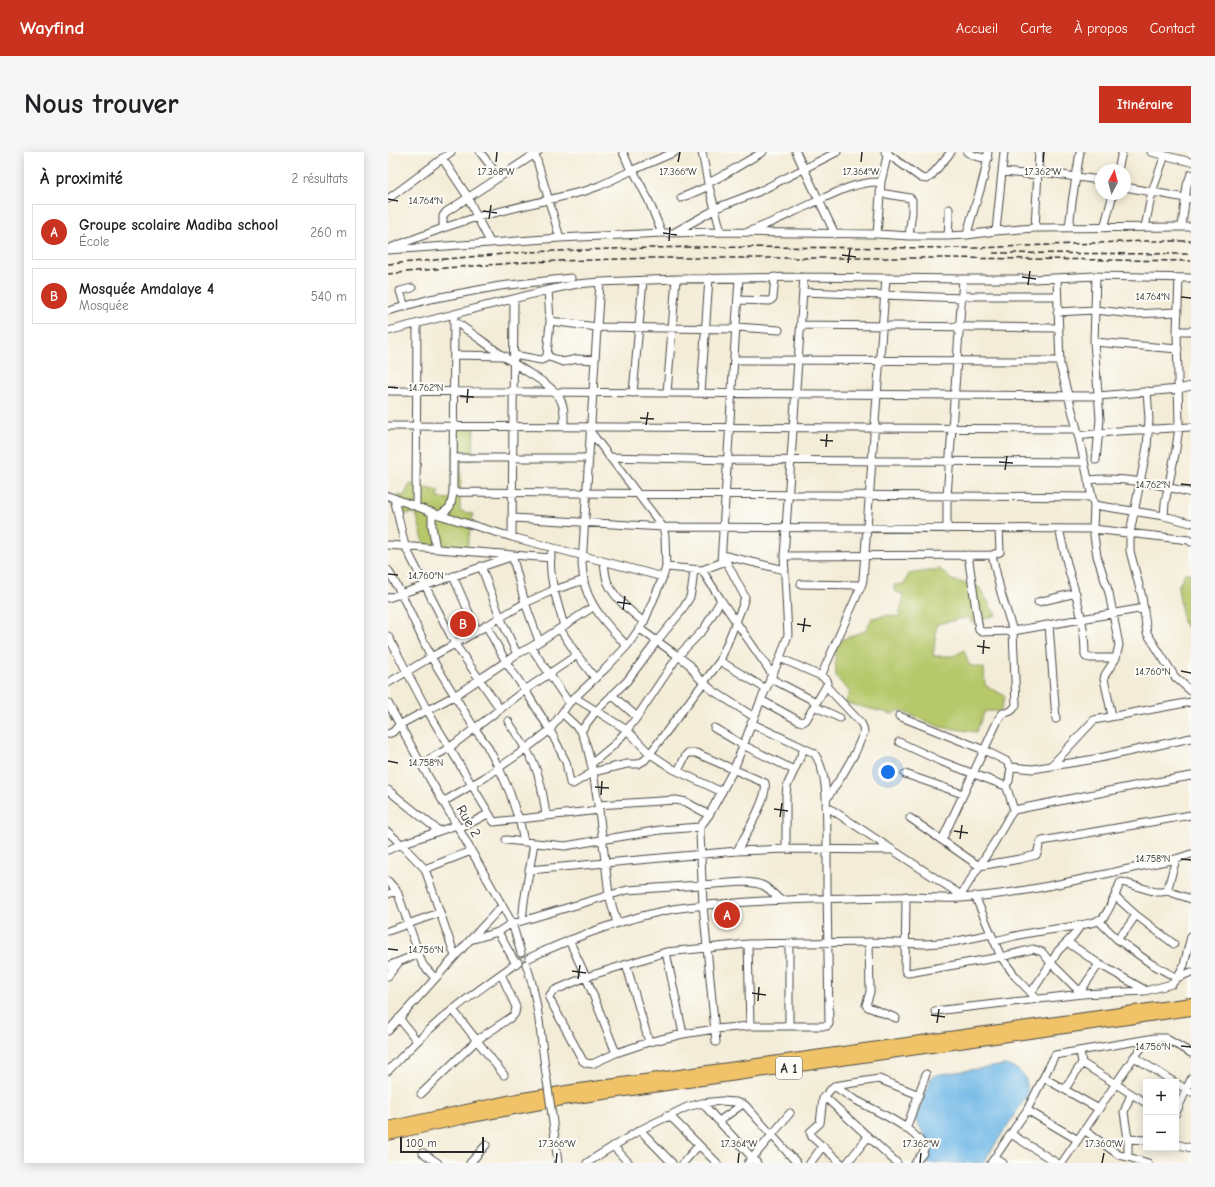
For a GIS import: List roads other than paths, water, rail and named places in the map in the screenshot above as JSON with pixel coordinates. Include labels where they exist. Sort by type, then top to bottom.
[{"type":"highway","name":"A 1","points":[[388,1127],[517,1099],[573,1090],[1191,1003]]},
{"type":"highway","name":"A 1","points":[[388,1135],[461,1119],[562,1100],[1191,1010]]},
{"type":"street","points":[[388,199],[451,152]]},
{"type":"street","points":[[480,152],[499,177]]},
{"type":"street","points":[[623,152],[648,199],[662,233]]},
{"type":"street","points":[[388,250],[443,228],[477,217],[585,191],[675,152]]},
{"type":"street","points":[[702,152],[721,232]]},
{"type":"street","points":[[681,198],[709,184],[763,152]]},
{"type":"street","points":[[796,152],[835,234]]},
{"type":"street","points":[[673,233],[716,209],[758,192],[837,152]]},
{"type":"street","points":[[877,234],[881,182],[887,152],[921,178],[927,179],[951,152]]},
{"type":"street","points":[[967,152],[975,156],[988,155],[985,178],[973,211],[967,235]]},
{"type":"street","points":[[996,231],[1004,152]]},
{"type":"street","points":[[1035,228],[1038,194],[1037,173],[1039,152]]},
{"type":"street","points":[[1070,228],[1080,152]]},
{"type":"street","points":[[1119,164],[1122,152]]},
{"type":"street","points":[[1151,152],[1165,155],[1177,155],[1191,162]]},
{"type":"street","points":[[443,228],[442,220],[444,214],[536,153],[548,200],[560,238]]},
{"type":"street","points":[[1145,227],[1152,192],[1165,155]]},
{"type":"street","points":[[442,158],[468,197],[490,242]]},
{"type":"street","points":[[1002,172],[1037,173],[1095,179]]},
{"type":"street","points":[[1182,226],[1191,174]]},
{"type":"street","points":[[744,233],[768,224],[852,186],[881,182]]},
{"type":"street","points":[[1131,188],[1188,198]]},
{"type":"street","points":[[880,193],[910,198],[912,200],[913,204],[909,236]]},
{"type":"street","points":[[1104,228],[1111,200]]},
{"type":"street","points":[[948,236],[949,209]]},
{"type":"street","points":[[388,250],[490,242],[662,233],[721,232],[948,236],[1035,228],[1191,226]]},
{"type":"street","points":[[1096,276],[1094,342],[1100,419],[1096,460]]},
{"type":"street","points":[[388,331],[454,317],[548,290],[578,284],[600,282],[775,277],[963,279],[1096,276],[1191,278]]},
{"type":"street","points":[[738,300],[772,300],[775,277]]},
{"type":"street","points":[[716,1042],[716,1029],[703,905],[700,827],[709,815],[734,769],[788,635],[784,556],[804,277]]},
{"type":"street","points":[[388,312],[430,299],[500,286],[571,278]]},
{"type":"street","points":[[700,393],[709,278]]},
{"type":"street","points":[[721,563],[739,278]]},
{"type":"street","points":[[821,676],[863,580],[886,278]]},
{"type":"street","points":[[1057,278],[1059,361],[1078,432],[1093,501],[1093,529],[1097,556],[1107,585],[1119,646],[1116,658],[1104,679],[1112,716]]},
{"type":"street","points":[[1164,516],[1179,427],[1177,331],[1180,278]]},
{"type":"street","points":[[667,393],[676,279]]},
{"type":"street","points":[[947,528],[949,462],[963,279]]},
{"type":"street","points":[[633,393],[643,280]]},
{"type":"street","points":[[600,282],[582,556],[586,591],[593,606],[604,622],[626,646]]},
{"type":"street","points":[[405,307],[400,291],[412,288]]},
{"type":"street","points":[[514,355],[541,360],[547,356],[550,321],[548,290]]},
{"type":"street","points":[[803,292],[884,296],[1057,296]]},
{"type":"street","points":[[512,537],[514,299]]},
{"type":"street","points":[[1057,312],[1095,310],[1133,314],[1178,312]]},
{"type":"street","points":[[436,514],[446,512],[451,506],[453,492],[454,317]]},
{"type":"street","points":[[454,317],[514,363],[544,383],[559,396],[564,411],[564,427]]},
{"type":"street","points":[[550,321],[597,327],[705,329],[736,328],[779,330]]},
{"type":"street","points":[[416,506],[417,324]]},
{"type":"street","points":[[801,325],[1058,328]]},
{"type":"street","points":[[1177,331],[1191,331]]},
{"type":"street","points":[[1094,342],[1178,348]]},
{"type":"street","points":[[454,355],[505,356]]},
{"type":"street","points":[[547,356],[563,362],[595,360]]},
{"type":"street","points":[[734,360],[957,362],[1059,361]]},
{"type":"street","points":[[388,391],[1098,396],[1179,389],[1191,386]]},
{"type":"street","points":[[1147,391],[1147,447],[1130,533],[1130,551],[1144,608],[1146,632],[1175,677],[1191,691]]},
{"type":"street","points":[[388,426],[513,426],[590,429],[730,427],[952,428],[1078,432],[1191,427]]},
{"type":"street","points":[[443,802],[472,786],[499,768],[550,730],[571,700],[606,668],[642,626],[664,577],[666,567],[665,536],[663,527],[590,429]]},
{"type":"street","points":[[610,457],[728,460],[1084,462]]},
{"type":"street","points":[[453,458],[588,458]]},
{"type":"street","points":[[1088,480],[1105,478],[1140,482],[1191,493]]},
{"type":"street","points":[[453,492],[947,496],[1093,501],[1191,523]]},
{"type":"street","points":[[391,497],[436,514],[512,537],[664,577]]},
{"type":"street","points":[[391,497],[406,546],[455,644],[500,709]]},
{"type":"street","points":[[436,514],[432,526],[436,549]]},
{"type":"street","points":[[513,518],[663,527],[1093,529],[1190,538]]},
{"type":"street","points":[[784,556],[992,555],[1000,552],[999,529]]},
{"type":"street","points":[[1060,529],[1082,619],[1085,655],[1086,657],[1090,658],[1116,658]]},
{"type":"street","points":[[388,545],[551,558]]},
{"type":"street","points":[[552,548],[550,568],[562,627],[577,655],[595,678]]},
{"type":"street","points":[[722,555],[785,570]]},
{"type":"street","points":[[968,555],[979,630],[982,632],[1013,631],[1144,608]]},
{"type":"street","points":[[942,840],[999,718],[1003,713],[1008,713],[1013,710],[1016,705],[1013,631],[1001,593],[992,555]]},
{"type":"street","points":[[388,598],[512,556]]},
{"type":"street","points":[[512,556],[539,641]]},
{"type":"street","points":[[486,625],[506,662],[550,730],[566,762],[570,783],[573,784],[593,772],[627,764],[638,764],[645,760],[720,661],[744,601],[744,594],[726,561],[702,570],[666,567]]},
{"type":"street","points":[[604,562],[606,578],[611,589],[642,626],[657,641],[690,665],[703,682],[712,690],[753,720],[804,749],[814,753],[819,762],[822,772],[826,803],[827,849],[827,898],[828,943],[829,1024],[827,1026],[750,1026],[683,1034],[649,1042],[616,1053],[592,1064],[586,1063],[549,998],[550,995],[553,991],[586,978],[666,952],[748,944],[789,943],[828,943],[869,942],[925,944],[1023,934],[1081,925],[1098,920],[1103,917],[1115,896],[1120,883],[1122,882],[1156,892],[1167,891],[1191,900]]},
{"type":"street","points":[[481,566],[500,617],[517,654]]},
{"type":"street","points":[[388,570],[401,593],[431,656],[456,695],[475,729],[486,744],[499,768],[519,818],[524,842]]},
{"type":"street","points":[[581,731],[596,711],[627,681],[681,612],[687,603],[691,592],[694,570]]},
{"type":"street","points":[[702,570],[720,600],[771,676],[840,718]]},
{"type":"street","points":[[453,576],[477,631]]},
{"type":"street","points":[[388,683],[431,656],[455,644],[526,602],[554,590],[584,580]]},
{"type":"street","points":[[801,584],[854,586],[862,584]]},
{"type":"street","points":[[1038,602],[1076,593]]},
{"type":"street","points":[[591,764],[614,745],[638,717],[678,656],[704,629],[720,600]]},
{"type":"street","points":[[388,734],[393,732],[399,725],[456,695],[593,606]]},
{"type":"street","points":[[1049,625],[1056,719]]},
{"type":"street","points":[[388,636],[427,710],[494,822],[599,808],[676,800],[686,802],[709,815]]},
{"type":"street","points":[[531,647],[549,674],[571,700],[596,711],[627,730],[649,753],[678,770],[722,792]]},
{"type":"street","points":[[421,764],[449,748],[525,690],[577,655]]},
{"type":"street","points":[[761,700],[801,722],[806,720],[828,683],[827,680],[821,676],[780,658]]},
{"type":"street","points":[[720,661],[766,689]]},
{"type":"street","points":[[826,686],[861,723],[864,732],[855,754],[826,803]]},
{"type":"street","points":[[612,695],[638,717]]},
{"type":"street","points":[[1052,765],[1094,720],[1191,702]]},
{"type":"street","name":"Rue 2","points":[[388,703],[399,725],[512,923],[521,953],[517,957],[522,962]]},
{"type":"street","points":[[562,713],[581,731],[587,747],[599,808],[609,895],[617,923]]},
{"type":"street","points":[[899,716],[984,750],[1006,761],[1011,767],[1033,769],[1095,759],[1191,738]]},
{"type":"street","points":[[508,720],[526,749],[536,769],[544,799],[546,816]]},
{"type":"street","points":[[714,728],[743,745],[794,770]]},
{"type":"street","points":[[899,742],[940,760],[1006,785]]},
{"type":"street","points":[[786,849],[787,786],[804,749]]},
{"type":"street","points":[[678,770],[686,755],[692,753],[702,755],[765,783],[766,789],[761,804],[737,851]]},
{"type":"street","points":[[1011,767],[1009,781],[1006,785],[1014,810]]},
{"type":"street","points":[[905,774],[963,794]]},
{"type":"street","points":[[960,896],[1014,810],[1191,776]]},
{"type":"street","points":[[388,790],[439,831]]},
{"type":"street","points":[[826,803],[960,896]]},
{"type":"street","points":[[388,850],[439,831],[458,827],[488,814]]},
{"type":"street","points":[[910,818],[979,866],[1036,855],[1042,841],[1191,814]]},
{"type":"street","points":[[506,840],[565,846],[673,828],[700,827]]},
{"type":"street","points":[[388,832],[425,870],[455,956]]},
{"type":"street","points":[[522,921],[534,843]]},
{"type":"street","points":[[529,870],[737,851],[786,849],[893,850]]},
{"type":"street","points":[[425,870],[471,851]]},
{"type":"street","points":[[388,1071],[417,1041],[453,1010],[501,974],[522,962],[569,940],[617,923],[660,912],[703,905],[827,898],[975,896],[1030,890],[1176,859],[1191,854]]},
{"type":"street","points":[[1167,891],[1176,859]]},
{"type":"street","points":[[388,881],[397,891],[418,954],[424,966],[435,978]]},
{"type":"street","points":[[470,940],[498,932],[512,923],[627,890],[744,882],[762,884],[769,888],[780,900]]},
{"type":"street","points":[[388,894],[397,891]]},
{"type":"street","points":[[906,896],[905,970],[908,973],[1033,950],[1042,952],[1081,993]]},
{"type":"street","points":[[975,896],[1000,957],[1037,999]]},
{"type":"street","points":[[1115,896],[1136,915],[1174,944]]},
{"type":"street","points":[[388,1031],[502,906]]},
{"type":"street","points":[[388,931],[439,913]]},
{"type":"street","points":[[1117,939],[1136,915]]},
{"type":"street","points":[[1098,920],[1117,939],[1150,963],[1177,978]]},
{"type":"street","points":[[1031,993],[1052,964],[1058,951],[1073,936],[1081,925]]},
{"type":"street","points":[[498,932],[529,973],[536,1004],[558,1163]]},
{"type":"street","points":[[935,1011],[1081,993],[1145,991],[1172,984],[1184,965],[1191,936]]},
{"type":"street","points":[[569,940],[616,1053]]},
{"type":"street","points":[[869,942],[870,992],[866,1005],[896,1018]]},
{"type":"street","points":[[1067,942],[1099,964],[1145,991]]},
{"type":"street","points":[[789,943],[789,1025]]},
{"type":"street","points":[[748,944],[750,1026]]},
{"type":"street","points":[[666,952],[683,1034]]},
{"type":"street","points":[[388,966],[418,954]]},
{"type":"street","points":[[388,976],[400,961]]},
{"type":"street","points":[[626,964],[649,1042]]},
{"type":"street","points":[[1081,993],[1099,964]]},
{"type":"street","points":[[1177,978],[1191,972]]},
{"type":"street","points":[[421,1094],[477,1040],[510,1019],[515,1013],[516,1007],[501,974]]},
{"type":"street","points":[[453,1010],[504,1075]]},
{"type":"street","points":[[399,1018],[417,1041]]},
{"type":"street","points":[[1003,1163],[993,1160],[1027,1110],[1055,1055],[1155,1038],[1165,1038],[1191,1053]]},
{"type":"street","points":[[1062,1163],[1134,1057],[1149,1039]]},
{"type":"street","points":[[1065,1089],[1082,1063],[1080,1051]]},
{"type":"street","points":[[1134,1057],[1169,1079]]},
{"type":"street","points":[[1082,1063],[1143,1101]]},
{"type":"street","points":[[906,1129],[926,1074]]},
{"type":"street","points":[[841,1163],[812,1137],[810,1132],[820,1123],[823,1098],[834,1086],[879,1078],[919,1094]]},
{"type":"street","points":[[1044,1078],[1099,1109]]},
{"type":"street","points":[[1179,1108],[1189,1090],[1191,1079]]},
{"type":"street","points":[[1179,1085],[1189,1090]]},
{"type":"street","points":[[834,1086],[852,1098],[891,1118],[915,1135],[924,1145],[923,1153],[915,1163]]},
{"type":"street","points":[[1128,1157],[1128,1140],[1124,1112],[1131,1094]]},
{"type":"street","points":[[824,1096],[896,1163]]},
{"type":"street","points":[[589,1162],[640,1130],[687,1107],[702,1103],[736,1102],[746,1106],[797,1163]]},
{"type":"street","points":[[702,1103],[752,1161],[790,1113]]},
{"type":"street","points":[[719,1121],[743,1104]]},
{"type":"street","points":[[1027,1110],[1078,1140]]},
{"type":"street","points":[[666,1116],[673,1119],[717,1163]]},
{"type":"street","points":[[640,1130],[672,1163]]},
{"type":"street","points":[[1084,1130],[1115,1153],[1148,1163]]},
{"type":"street","points":[[1011,1134],[1057,1163]]},
{"type":"street","points":[[847,1163],[868,1137]]},
{"type":"street","points":[[1128,1140],[1143,1140]]},
{"type":"street","points":[[470,1163],[486,1145]]},
{"type":"street","points":[[683,1163],[699,1145]]},
{"type":"street","points":[[1179,1145],[1191,1148]]},
{"type":"street","points":[[613,1146],[629,1163]]},
{"type":"street","points":[[810,1163],[823,1146]]},
{"type":"street","points":[[423,1153],[438,1163]]},
{"type":"water","points":[[1005,1065],[1016,1069],[1023,1075],[1027,1083],[1028,1094],[983,1163],[923,1163],[929,1154],[930,1146],[916,1121],[916,1118],[931,1078],[935,1075]]},
{"type":"railway","points":[[388,264],[527,252],[612,249],[691,247],[976,248],[1145,241],[1191,241]]},
{"type":"railway","points":[[993,253],[1191,254]]},
{"type":"railway","points":[[388,274],[529,262],[650,258],[950,258],[1191,261]]},
{"type":"place","name":"Mosquée Amdalaye 4","points":[[463,624]]},
{"type":"place","name":"Groupe scolaire Madiba school","points":[[727,915]]}]
